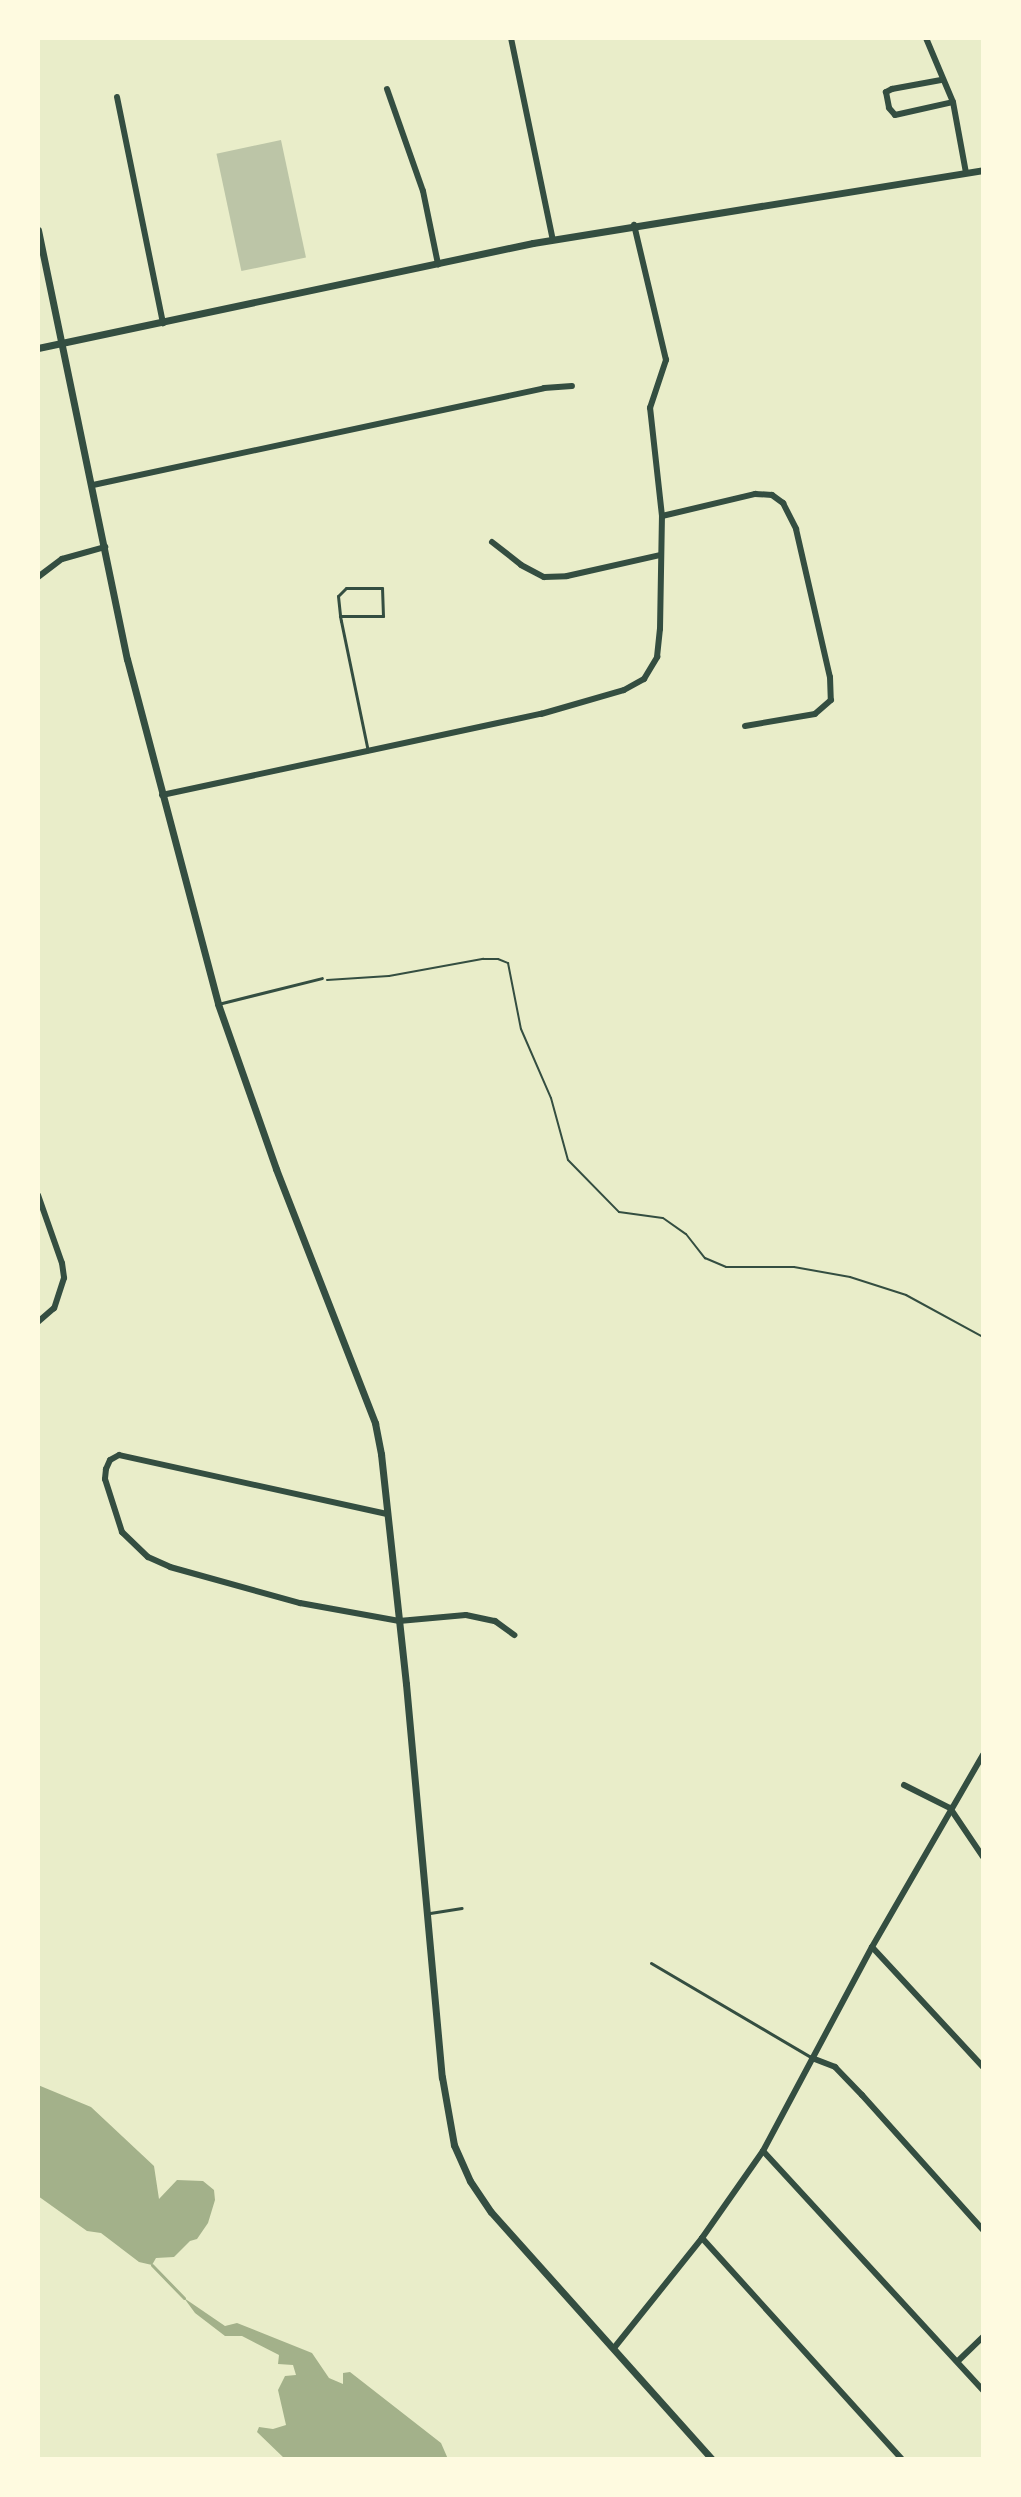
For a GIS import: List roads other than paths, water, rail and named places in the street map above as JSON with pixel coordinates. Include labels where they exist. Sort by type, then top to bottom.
[{"type":"street","points":[[511,38],[553,240]]},
{"type":"street","points":[[926,38],[941,80],[953,102],[966,173]]},
{"type":"street","points":[[941,80],[886,92],[889,108],[895,115],[953,102]]},
{"type":"street","points":[[387,89],[423,191],[438,264]]},
{"type":"street","points":[[117,97],[163,323]]},
{"type":"street","points":[[38,348],[553,240],[983,170]]},
{"type":"street","points":[[162,795],[541,714],[624,690],[644,679],[657,657],[662,516],[650,408],[666,360],[634,225]]},
{"type":"street","points":[[38,230],[127,659],[218,1004],[276,1169],[375,1423],[399,1621],[447,2116],[461,2163],[491,2212],[712,2459]]},
{"type":"street","points":[[93,485],[528,391],[572,386]]},
{"type":"street","points":[[662,516],[764,494],[783,503],[796,529],[830,677],[831,700],[815,714],[745,726]]},
{"type":"street","points":[[492,542],[521,565],[544,577],[567,576],[660,555]]},
{"type":"street","points":[[38,577],[62,559],[105,547]]},
{"type":"street","points":[[38,1195],[64,1278],[54,1308],[38,1322]]},
{"type":"street","points":[[387,1514],[119,1455],[110,1460],[106,1469],[105,1479],[115,1516],[132,1545],[170,1567],[255,1592],[399,1621],[466,1615],[495,1621],[514,1635]]},
{"type":"street","points":[[614,2348],[702,2238],[763,2151],[872,1947],[983,1755]]},
{"type":"street","points":[[904,1785],[950,1808],[983,1857]]},
{"type":"street","points":[[872,1947],[983,2067]]},
{"type":"street","points":[[812,2058],[835,2067],[853,2085],[983,2230]]},
{"type":"street","points":[[763,2151],[983,2390]]},
{"type":"street","points":[[702,2238],[902,2459]]},
{"type":"street","points":[[958,2361],[983,2337]]},
{"type":"lane","points":[[340,616],[383,616],[382,588],[346,588],[338,596],[340,616],[368,751]]},
{"type":"lane","points":[[218,1004],[322,978]]},
{"type":"lane","points":[[426,1914],[462,1908]]},
{"type":"lane","points":[[651,1963],[812,2058]]},
{"type":"waterway","points":[[152,2265],[184,2298]]}]
